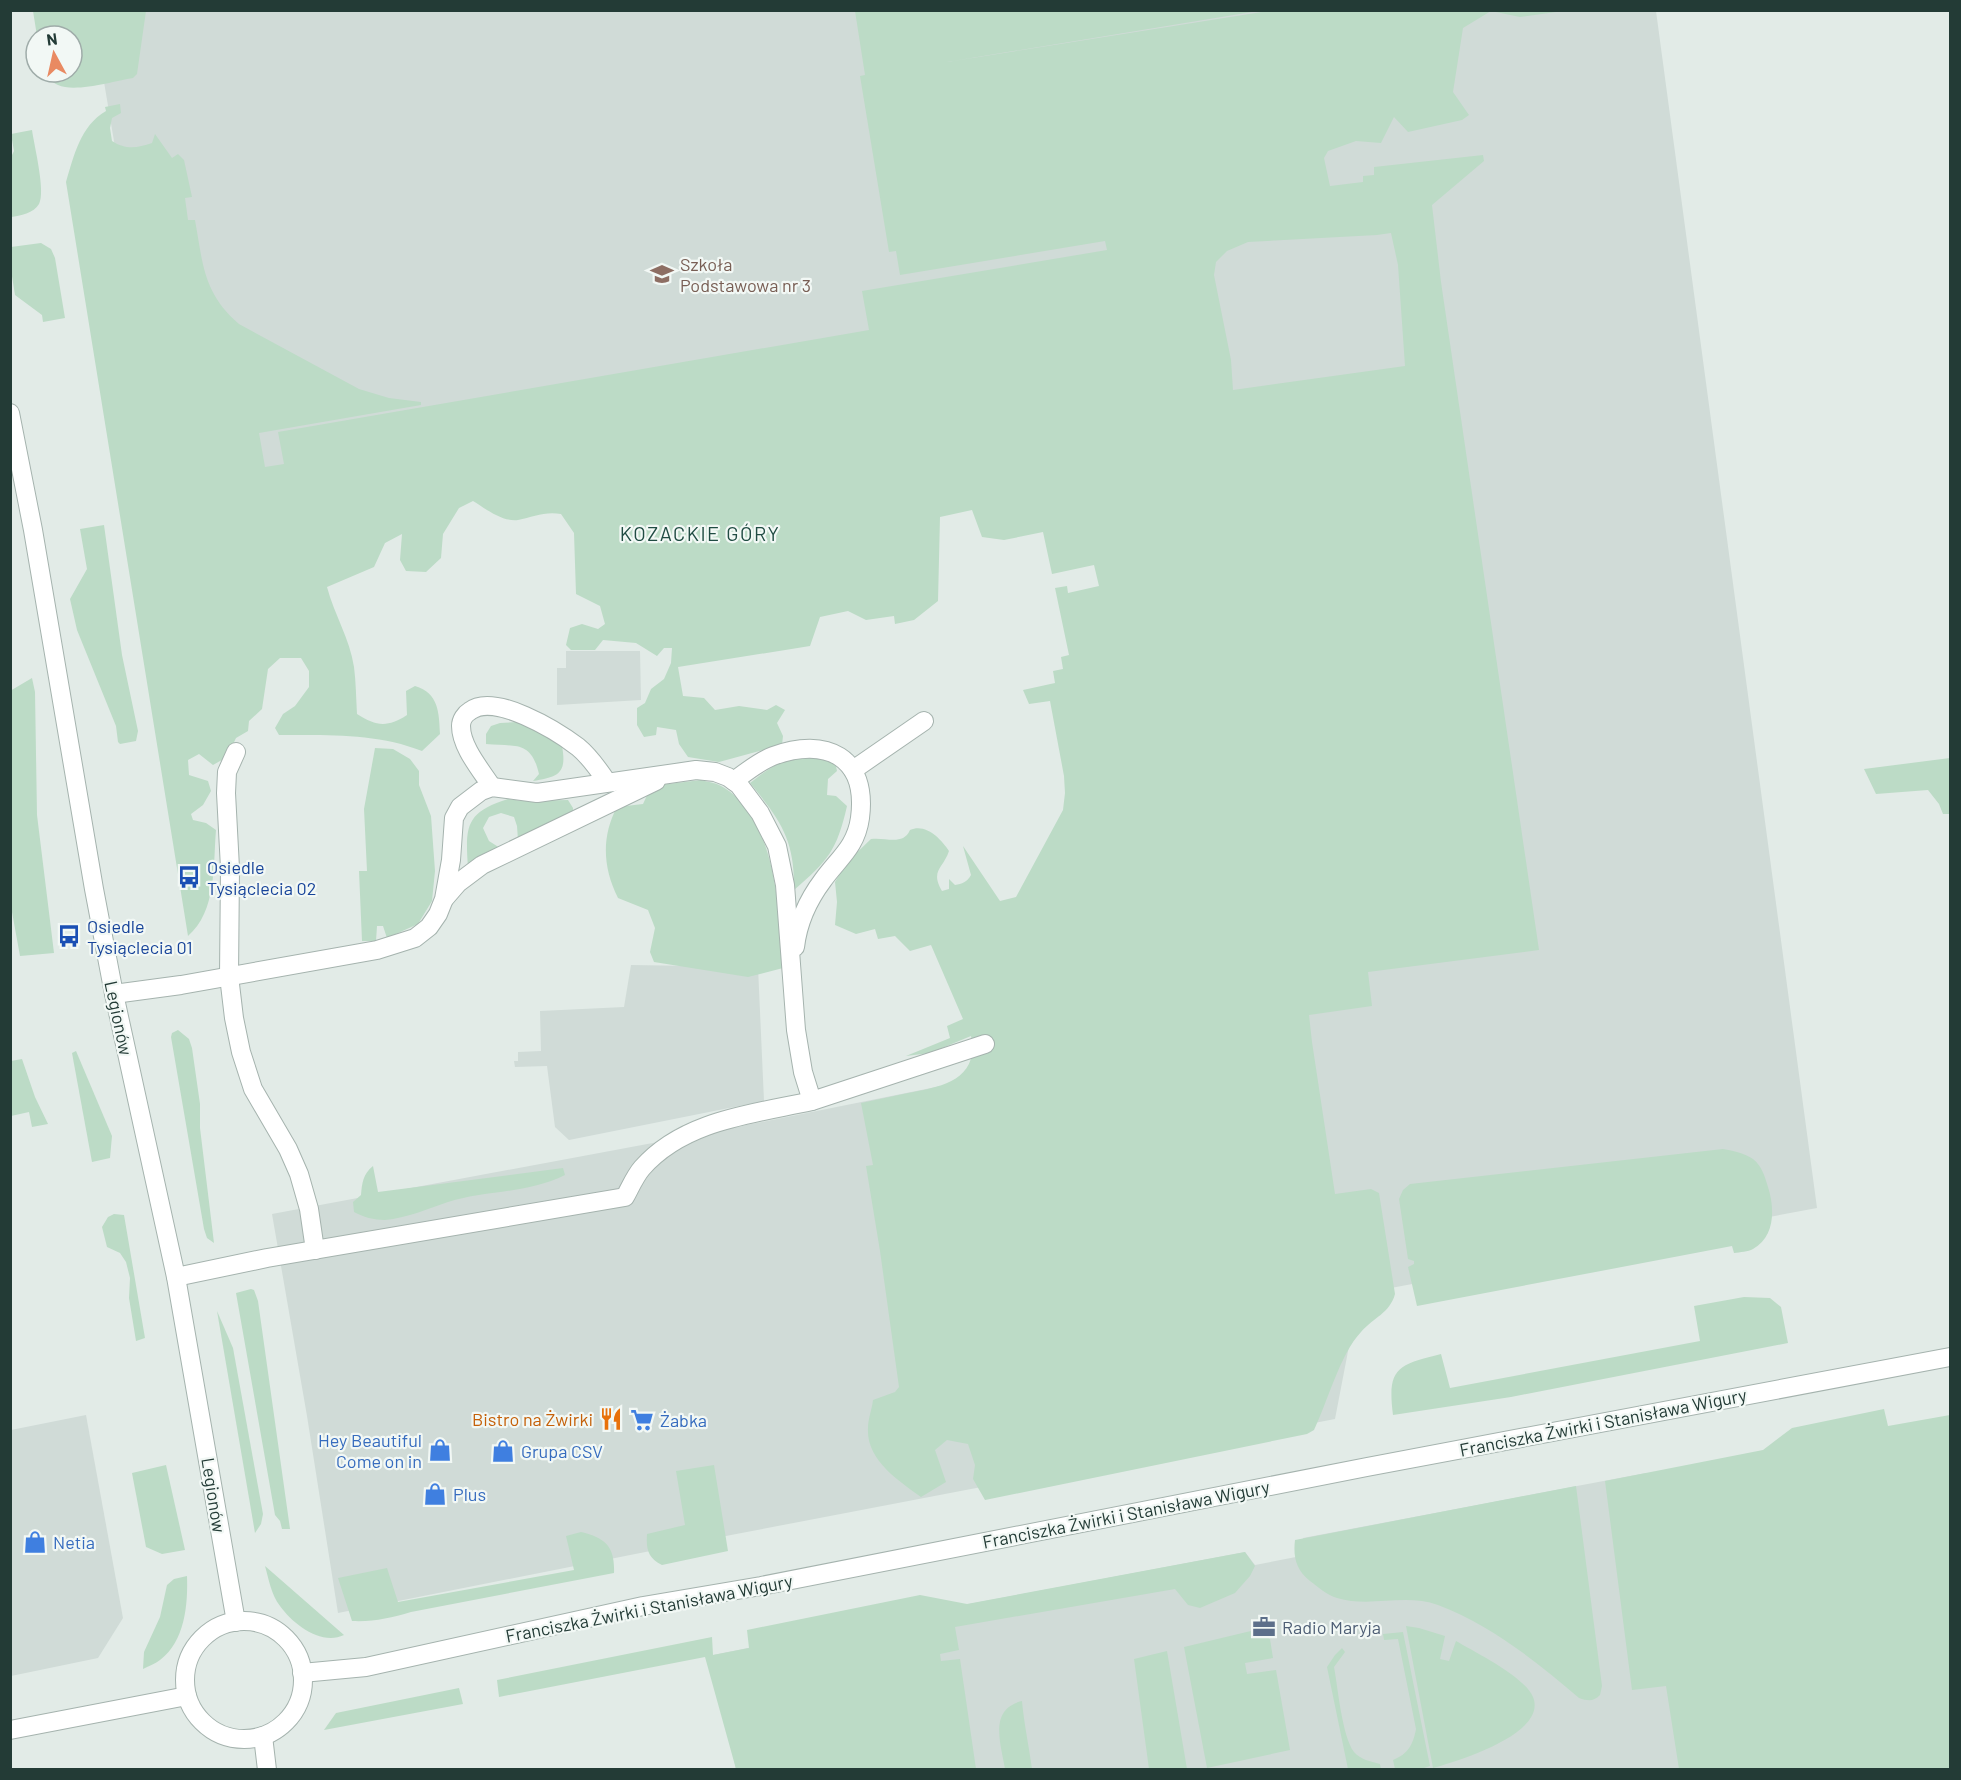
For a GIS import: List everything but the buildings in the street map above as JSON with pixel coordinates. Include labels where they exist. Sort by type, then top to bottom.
[{"type":"street","name":"Legionów","points":[[10,413],[33,530],[92,878],[114,994],[176,1277],[236,1622]]},
{"type":"street","points":[[492,787],[465,743],[461,724],[464,716],[470,710],[488,705],[533,720],[559,734],[580,749],[607,782]]},
{"type":"street","points":[[853,770],[924,721]]},
{"type":"street","points":[[734,782],[754,766],[771,757],[790,751],[808,749],[829,751],[848,762],[858,778],[861,797],[856,835],[849,850],[823,879],[805,908],[797,933],[791,972]]},
{"type":"street","points":[[236,752],[227,772],[226,793],[231,868],[229,976],[234,1018],[241,1052],[253,1089],[288,1149],[299,1173],[309,1209],[315,1250]]},
{"type":"street","points":[[114,994],[376,950],[415,938],[429,927],[444,899],[451,860],[454,818],[469,798],[492,787],[537,793],[696,770],[715,772],[728,777],[750,798],[777,846],[785,885],[791,972],[801,1061],[812,1101]]},
{"type":"street","points":[[444,899],[458,883],[482,866],[671,773]]},
{"type":"street","points":[[176,1277],[315,1250],[625,1197],[641,1169],[668,1145],[689,1132],[720,1122],[812,1101],[985,1044]]},
{"type":"street","name":"Franciszka Żwirki i Stanisława Wigury","points":[[302,1673],[366,1667],[643,1606],[761,1586],[1367,1467],[1950,1357]]},
{"type":"street","points":[[248,1621],[264,1624],[280,1634],[293,1647],[302,1673],[301,1693],[293,1711],[280,1726],[263,1736],[244,1738],[216,1732],[208,1727],[195,1713],[187,1696],[185,1685],[187,1666],[195,1646],[208,1633],[236,1622],[248,1621]]},
{"type":"street","points":[[10,1730],[187,1696]]},
{"type":"street","points":[[263,1736],[267,1770]]},
{"type":"shaded area","points":[[92,11],[1656,11],[1817,1208],[1359,1294],[1335,1419],[338,1613],[272,1214],[717,1131],[1279,1018],[1194,329],[174,496]]},
{"type":"shaded area","points":[[566,651],[640,651],[641,700],[557,705],[557,668],[566,668]]},
{"type":"shaded area","points":[[631,965],[758,967],[764,1101],[569,1140],[555,1127],[547,1066],[515,1067],[514,1061],[518,1061],[518,1052],[541,1051],[540,1011],[624,1007]]},
{"type":"shaded area","points":[[86,1415],[123,1618],[98,1658],[11,1676],[11,1430]]},
{"type":"shaded area","name":"Radio Maryja","points":[[1646,1473],[1706,1769],[736,1769],[713,1655],[1245,1552],[1255,1565],[1301,1556],[1303,1538]]},
{"type":"green space","points":[[33,11],[146,11],[137,74],[133,78],[84,87],[74,88],[56,84],[84,84],[84,24],[35,24]]},
{"type":"green space","points":[[855,11],[1258,11],[947,62],[1268,11],[1491,11],[1463,28],[1453,92],[1469,115],[1462,120],[1408,132],[1394,117],[1381,143],[1356,141],[1328,151],[1324,158],[1330,186],[1363,182],[1363,176],[1374,175],[1374,167],[1483,155],[1484,161],[1432,205],[1441,282],[1539,950],[1368,972],[1372,1006],[1309,1015],[1335,1194],[1371,1189],[1379,1193],[1395,1294],[1393,1301],[1385,1311],[1354,1341],[1335,1378],[1314,1430],[1307,1434],[985,1500],[973,1479],[975,1465],[968,1444],[947,1440],[935,1450],[946,1482],[921,1497],[903,1484],[878,1460],[869,1439],[868,1425],[873,1400],[895,1392],[899,1387],[866,1166],[873,1165],[861,1103],[945,1084],[964,1072],[970,1063],[972,1051],[971,1036],[930,1053],[906,1056],[950,1038],[947,1026],[963,1019],[931,945],[910,951],[895,936],[878,939],[875,929],[856,934],[835,925],[837,902],[835,882],[846,863],[871,839],[899,839],[916,828],[932,833],[949,851],[937,874],[942,891],[949,889],[949,879],[958,885],[971,875],[963,846],[1000,901],[1016,897],[1063,810],[1065,793],[1050,701],[1029,704],[1023,690],[1055,683],[1053,671],[1063,669],[1061,657],[1069,655],[1055,588],[1067,586],[1068,593],[1099,586],[1094,565],[1052,574],[1043,532],[1004,540],[982,537],[972,510],[940,517],[938,601],[914,620],[895,624],[894,616],[866,620],[848,611],[820,617],[810,646],[678,667],[683,696],[704,698],[715,710],[739,706],[767,710],[776,705],[785,710],[777,723],[783,736],[782,745],[719,762],[688,757],[679,744],[676,730],[657,727],[656,735],[644,737],[637,725],[637,708],[645,703],[651,689],[664,679],[671,663],[672,648],[664,648],[657,656],[636,643],[603,640],[595,650],[571,650],[566,645],[570,628],[582,624],[598,629],[605,624],[600,606],[576,594],[574,533],[561,514],[544,514],[512,520],[494,514],[473,501],[459,508],[443,534],[441,558],[426,572],[406,571],[400,560],[402,534],[385,543],[374,567],[327,587],[352,657],[357,714],[382,724],[400,719],[407,715],[406,691],[415,686],[423,689],[433,699],[438,711],[440,734],[422,751],[370,738],[279,735],[275,728],[283,714],[295,706],[309,687],[309,671],[301,658],[280,658],[268,669],[262,709],[249,721],[248,731],[236,738],[227,757],[213,765],[199,754],[188,760],[189,775],[208,781],[211,791],[203,805],[191,814],[193,820],[206,823],[216,830],[209,901],[197,926],[188,936],[66,182],[75,152],[84,133],[97,117],[106,111],[105,107],[120,104],[121,113],[112,118],[110,128],[112,141],[122,146],[136,147],[152,143],[155,134],[172,158],[178,154],[184,160],[192,197],[185,198],[188,220],[195,220],[206,277],[218,301],[239,324],[359,389],[389,398],[421,402],[421,405],[259,433],[265,467],[284,464],[278,432],[869,330],[862,291],[1107,250],[1105,241],[900,275],[896,251],[889,252],[860,76],[865,75]],"holes":[[[1391,233],[1398,265],[1405,366],[1233,390],[1231,360],[1214,275],[1216,262],[1227,251],[1248,242]]]},
{"type":"green space","points":[[1491,11],[1563,11],[1520,17]]},
{"type":"green space","points":[[32,130],[41,198],[34,210],[11,217],[11,157],[14,151],[11,134]]},
{"type":"green space","points":[[41,243],[51,249],[55,258],[65,318],[43,322],[42,315],[15,295],[11,270],[11,247]]},
{"type":"green space","points":[[104,525],[122,655],[138,731],[136,741],[120,744],[116,726],[77,630],[70,599],[87,569],[80,529]]},
{"type":"green space","points":[[32,678],[35,692],[37,815],[54,953],[20,956],[10,901],[10,691]]},
{"type":"green space","points":[[518,722],[541,732],[562,746],[563,762],[559,772],[549,778],[533,781],[539,774],[532,755],[527,750],[521,747],[486,744],[486,734],[491,726]]},
{"type":"green space","points":[[375,748],[393,749],[410,759],[419,771],[419,785],[431,816],[435,871],[432,901],[418,924],[387,938],[383,926],[377,926],[376,941],[362,941],[359,871],[367,871],[364,809]]},
{"type":"green space","points":[[812,755],[835,762],[837,771],[828,779],[827,795],[836,796],[847,806],[839,834],[830,854],[794,890],[794,873],[789,844],[778,820],[750,783],[778,764]]},
{"type":"green space","points":[[1950,758],[1950,814],[1943,814],[1939,804],[1928,790],[1876,794],[1864,769]]},
{"type":"green space","points":[[701,780],[721,786],[741,802],[755,821],[772,869],[780,921],[783,968],[748,977],[654,962],[650,952],[655,928],[648,910],[618,898],[613,887],[607,864],[606,841],[617,807],[643,804],[649,791],[660,785]]},
{"type":"green space","points":[[508,799],[568,800],[573,808],[573,815],[518,840],[514,817],[501,813],[489,817],[483,828],[489,841],[500,848],[468,867],[467,841],[471,822],[484,809]]},
{"type":"green space","points":[[178,1030],[189,1039],[192,1048],[214,1243],[207,1238],[204,1229],[171,1037],[172,1033]]},
{"type":"green space","points":[[76,1051],[112,1136],[110,1158],[92,1162],[72,1053]]},
{"type":"green space","points":[[22,1059],[35,1097],[48,1124],[32,1127],[29,1112],[11,1116],[11,1061]]},
{"type":"green space","points":[[1723,1149],[1753,1159],[1761,1168],[1768,1187],[1772,1204],[1771,1222],[1766,1237],[1753,1249],[1734,1253],[1732,1246],[1417,1306],[1408,1267],[1414,1264],[1414,1261],[1408,1259],[1399,1199],[1403,1190],[1410,1184]]},
{"type":"green space","points":[[373,1166],[378,1192],[563,1168],[565,1175],[536,1186],[462,1198],[409,1215],[381,1220],[354,1212],[353,1202],[361,1195],[364,1179]]},
{"type":"green space","points":[[114,1214],[124,1215],[145,1338],[136,1341],[129,1298],[130,1278],[126,1262],[120,1253],[107,1247],[102,1227],[108,1217]]},
{"type":"green space","points":[[254,1290],[258,1301],[290,1529],[282,1529],[275,1515],[236,1293]]},
{"type":"green space","points":[[1744,1297],[1770,1298],[1781,1307],[1788,1343],[1511,1397],[1393,1415],[1394,1378],[1398,1371],[1414,1362],[1441,1354],[1450,1388],[1700,1341],[1694,1306]]},
{"type":"green space","points":[[217,1311],[233,1348],[263,1514],[261,1524],[255,1533]]},
{"type":"green space","points":[[1884,1409],[1888,1426],[1950,1415],[1950,1769],[1679,1769],[1666,1686],[1632,1690],[1605,1481],[1763,1450],[1792,1428]]},
{"type":"green space","points":[[166,1465],[185,1550],[162,1554],[146,1547],[132,1473]]},
{"type":"green space","points":[[714,1465],[728,1551],[662,1565],[649,1552],[647,1534],[685,1525],[676,1471]]},
{"type":"green space","points":[[1576,1486],[1602,1686],[1600,1695],[1593,1700],[1579,1698],[1513,1646],[1458,1613],[1438,1605],[1413,1600],[1362,1602],[1337,1598],[1310,1581],[1296,1563],[1295,1540]]},
{"type":"green space","points":[[581,1532],[597,1537],[607,1545],[613,1556],[614,1573],[382,1619],[360,1621],[352,1621],[338,1578],[387,1568],[398,1602],[574,1570],[566,1536]]},
{"type":"green space","points":[[1245,1552],[1255,1566],[1250,1576],[1235,1593],[1200,1608],[1188,1605],[1175,1589],[955,1627],[959,1650],[940,1654],[941,1661],[960,1659],[976,1769],[736,1769],[705,1657],[499,1697],[497,1680],[712,1637],[713,1655],[749,1648],[747,1630],[920,1595],[967,1604]]},
{"type":"green space","points":[[265,1566],[344,1635],[326,1638],[308,1631],[292,1620],[274,1597]]},
{"type":"green space","points":[[187,1576],[187,1599],[180,1633],[168,1652],[158,1661],[143,1669],[144,1652],[160,1617],[167,1585],[174,1579]]},
{"type":"green space","points":[[1406,1626],[1445,1636],[1440,1659],[1449,1661],[1456,1641],[1520,1681],[1533,1697],[1534,1710],[1527,1723],[1498,1744],[1433,1768]]},
{"type":"green space","points":[[1255,1630],[1270,1639],[1273,1658],[1245,1663],[1247,1674],[1276,1670],[1290,1750],[1207,1768],[1184,1647]]},
{"type":"green space","points":[[1403,1632],[1430,1766],[1421,1769],[1395,1769],[1393,1760],[1409,1748],[1416,1729],[1398,1639],[1384,1640],[1383,1634]]},
{"type":"green space","points":[[1342,1648],[1345,1652],[1334,1667],[1346,1735],[1357,1755],[1380,1764],[1381,1769],[1348,1769],[1327,1667]]},
{"type":"green space","points":[[1167,1651],[1187,1769],[1149,1769],[1134,1659]]},
{"type":"green space","points":[[459,1688],[463,1704],[324,1730],[336,1713]]},
{"type":"green space","points":[[1022,1701],[1032,1769],[1005,1769],[999,1729],[1001,1719],[1004,1711],[1011,1705]]},
{"type":"place","name":"Szkoła Podstawowa nr 3","points":[[662,274]]},
{"type":"place","name":"Osiedle Tysiąclecia 02","points":[[189,877]]},
{"type":"place","name":"Osiedle Tysiąclecia 01","points":[[69,936]]},
{"type":"place","name":"Bistro na Żwirki","points":[[611,1419]]},
{"type":"place","name":"Żabka","points":[[642,1420]]},
{"type":"place","name":"Hey Beautiful Come on in","points":[[440,1450]]},
{"type":"place","name":"Grupa CSV","points":[[503,1451]]},
{"type":"place","name":"Plus","points":[[435,1494]]},
{"type":"place","name":"Netia","points":[[35,1542]]},
{"type":"place","name":"Radio Maryja","points":[[1264,1627]]},
{"type":"district","name":"KOZACKIE GÓRY","points":[[700,533]]}]
